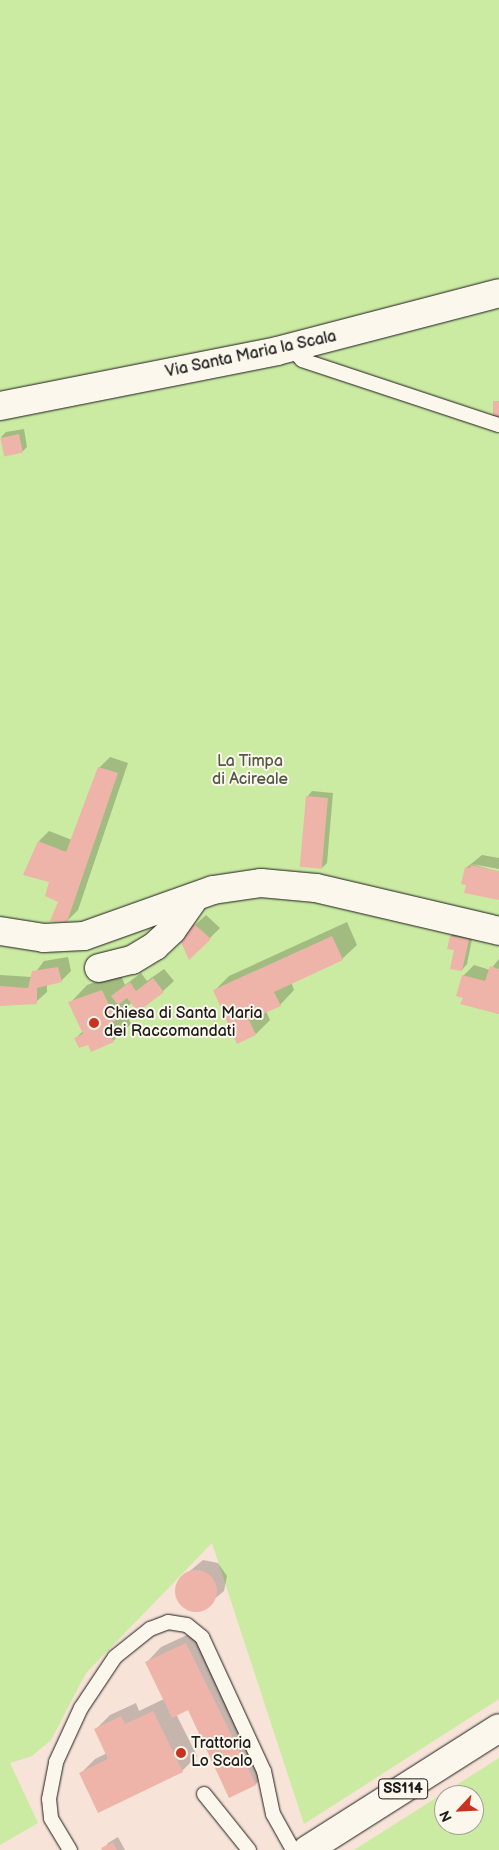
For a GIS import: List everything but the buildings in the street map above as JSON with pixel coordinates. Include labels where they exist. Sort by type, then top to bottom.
[{"type":"street","name":"Via Santa Maria la Scala","points":[[0,406],[291,348],[499,293]]},
{"type":"street","points":[[0,931],[44,938],[84,936],[195,897],[232,886],[261,883],[316,888],[499,931]]},
{"type":"street","points":[[99,968],[132,960],[155,946],[172,930],[195,897]]},
{"type":"street","name":"SS114","points":[[307,1850],[499,1728]]},
{"type":"lane","points":[[291,348],[302,360],[499,425]]},
{"type":"lane","points":[[70,1850],[51,1818],[49,1799],[56,1762],[81,1708],[115,1657],[150,1629],[168,1622],[188,1625],[202,1637],[264,1771],[273,1814],[293,1850]]},
{"type":"lane","points":[[204,1794],[248,1850]]},
{"type":"green space","name":"La Timpa di Acireale","points":[[0,0],[499,0],[499,1699],[304,1824],[212,1543],[86,1673],[51,1740],[32,1756],[10,1763],[38,1823],[0,1845]]},
{"type":"green space","points":[[499,1758],[499,1850],[354,1850],[434,1799],[434,1835],[484,1835],[484,1785],[456,1785]]},
{"type":"place","name":"Chiesa di Santa Maria dei Raccomandati","points":[[94,1023]]},
{"type":"place","name":"Trattoria Lo Scalo","points":[[181,1753]]}]
